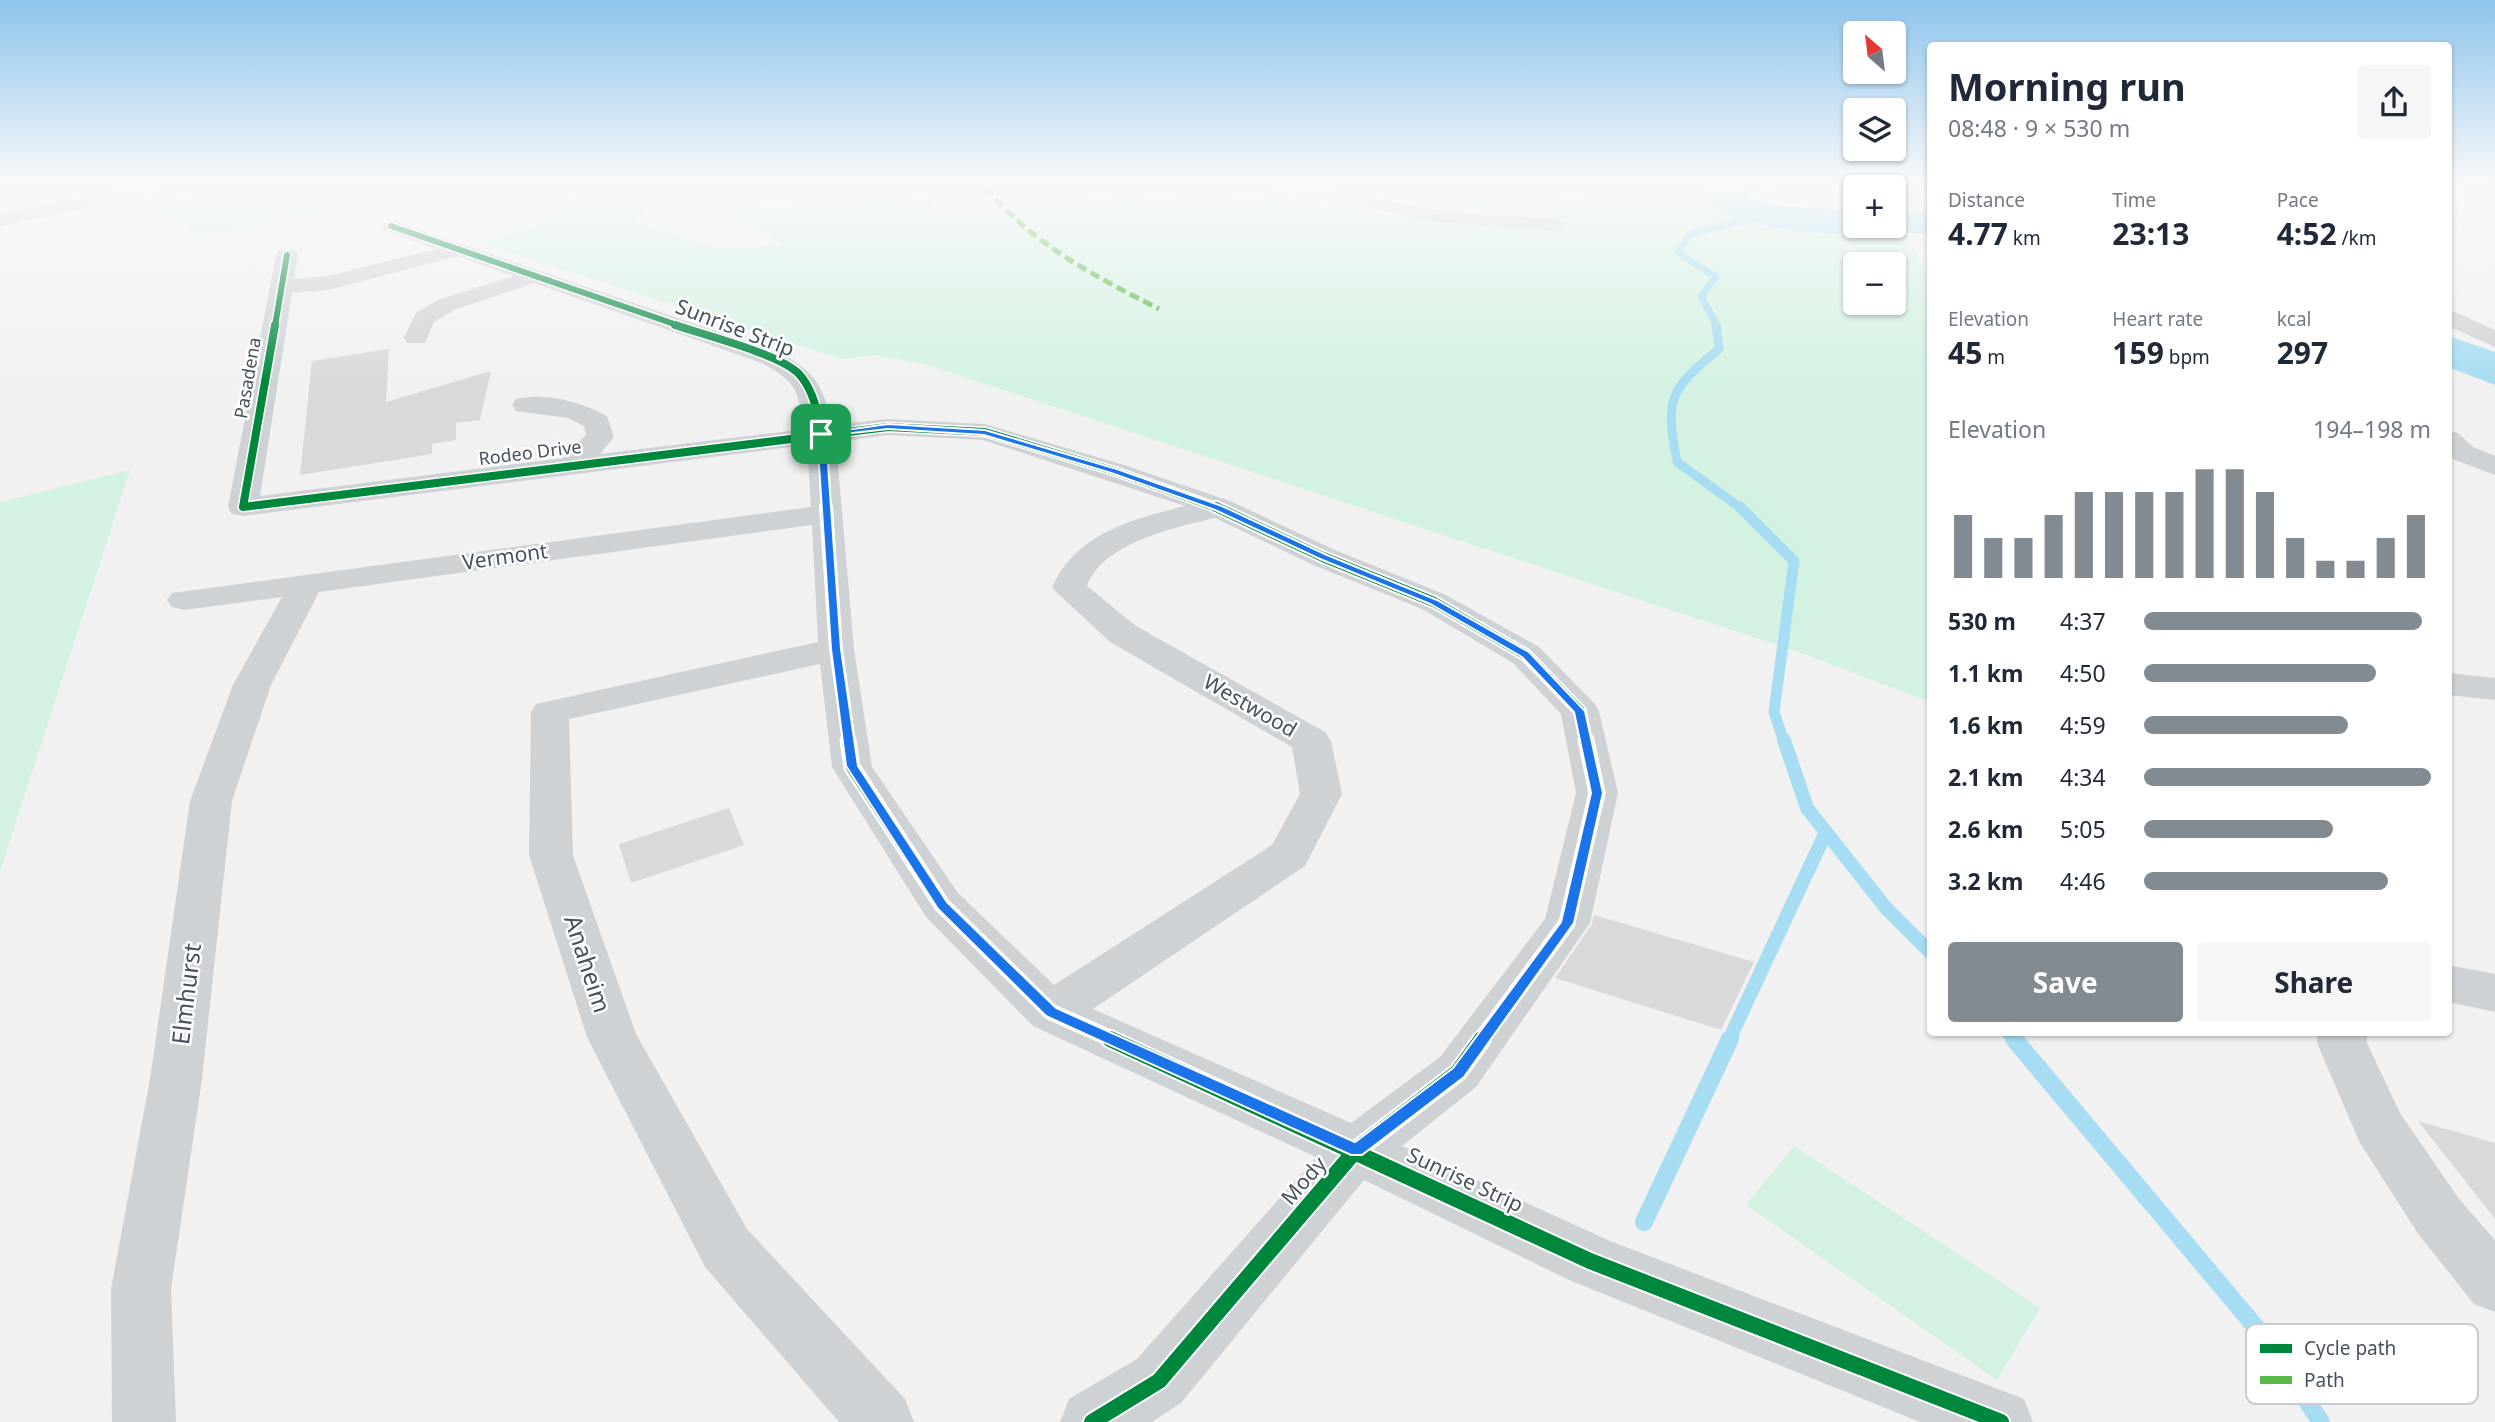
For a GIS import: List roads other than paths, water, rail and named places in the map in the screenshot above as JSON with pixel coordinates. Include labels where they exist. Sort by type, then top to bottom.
[{"type":"street","name":"Sunrise Strip","points":[[457,250],[537,275],[771,358],[797,373],[810,391],[821,434],[836,649],[852,766],[942,905],[1051,1012],[1611,1269],[2001,1422]]},
{"type":"street","points":[[282,287],[341,280],[457,250]]},
{"type":"street","name":"Pasadena","points":[[243,507],[288,255]]},
{"type":"street","points":[[416,338],[424,318],[446,305],[537,275]]},
{"type":"street","points":[[2452,318],[2495,340]]},
{"type":"street","points":[[526,405],[575,410],[597,422],[600,437],[573,465]]},
{"type":"street","name":"Mody","points":[[821,434],[888,427],[985,432],[1114,471],[1219,508],[1323,557],[1445,608],[1526,655],[1580,711],[1597,793],[1567,923],[1458,1072],[1356,1150],[1158,1381],[1092,1422]]},
{"type":"street","name":"Rodeo Drive","points":[[243,507],[821,434]]},
{"type":"street","points":[[2452,443],[2463,453],[2495,466]]},
{"type":"street","name":"Westwood","points":[[1051,1012],[1289,855],[1321,794],[1311,741],[1123,634],[1069,588],[1079,565],[1115,541],[1168,519],[1219,508]]},
{"type":"street","name":"Vermont","points":[[184,600],[827,514]]},
{"type":"street","name":"Elmhurst","points":[[144,1422],[141,1289],[176,1079],[211,801],[252,685],[306,584]]},
{"type":"street","name":"Anaheim","points":[[836,649],[551,712],[551,855],[612,1037],[726,1248],[882,1422]]},
{"type":"street","points":[[2452,684],[2495,689]]},
{"type":"street","points":[[2452,984],[2495,993]]},
{"type":"street","points":[[2342,1036],[2342,1043],[2379,1127],[2439,1217],[2495,1284]]},
{"type":"waterway","points":[[1680,249],[1678,253],[1716,277],[1701,296],[1717,326]]},
{"type":"waterway","points":[[1716,325],[1719,349],[1690,375],[1675,397],[1671,423],[1673,440],[1677,462],[1742,509]]},
{"type":"waterway","points":[[2452,352],[2495,371]]},
{"type":"waterway","points":[[1742,509],[1794,561],[1774,712],[1784,742]]},
{"type":"waterway","points":[[1784,740],[1807,808],[1826,832]]},
{"type":"waterway","points":[[1729,1040],[1826,832]]},
{"type":"waterway","points":[[1826,832],[1886,908],[1927,949]]},
{"type":"waterway","points":[[2012,1036],[2015,1040]]},
{"type":"waterway","points":[[1644,1222],[1730,1039]]},
{"type":"waterway","points":[[2014,1039],[2253,1324]]},
{"type":"waterway","points":[[2309,1404],[2321,1422]]}]
